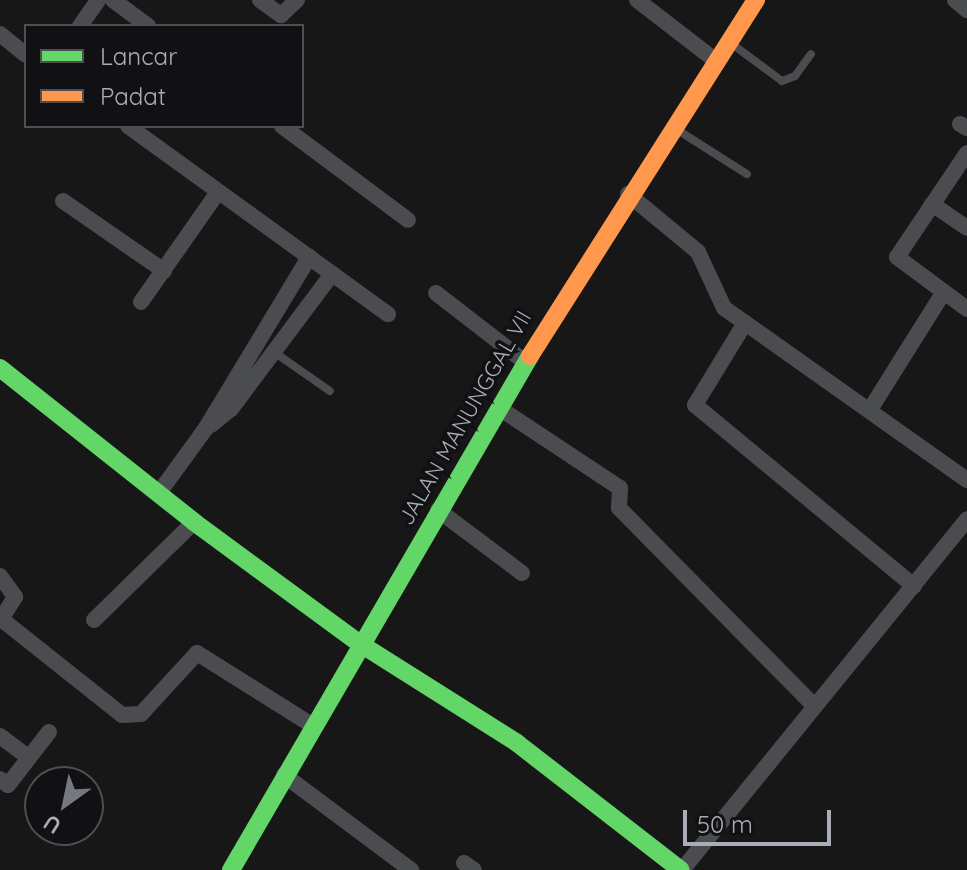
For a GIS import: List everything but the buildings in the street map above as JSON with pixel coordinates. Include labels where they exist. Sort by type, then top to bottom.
[{"type":"street","points":[[81,24],[98,0]]},
{"type":"street","points":[[113,0],[145,24]]},
{"type":"street","points":[[260,0],[281,15],[297,0]]},
{"type":"street","points":[[637,0],[715,60]]},
{"type":"street","name":"JALAN MANUNGGAL VII","points":[[231,870],[359,643],[525,362],[628,194],[756,0]]},
{"type":"street","points":[[955,0],[967,10]]},
{"type":"street","points":[[0,34],[24,53]]},
{"type":"street","points":[[131,128],[388,314]]},
{"type":"street","points":[[285,128],[408,220]]},
{"type":"street","points":[[967,153],[897,257],[967,309]]},
{"type":"street","points":[[141,302],[218,192]]},
{"type":"street","points":[[628,194],[698,252],[717,298],[745,323],[871,408],[967,480]]},
{"type":"street","points":[[63,201],[164,271]]},
{"type":"street","points":[[932,204],[967,228]]},
{"type":"street","points":[[161,490],[206,428],[309,257]]},
{"type":"street","points":[[206,428],[231,409],[332,274]]},
{"type":"street","points":[[436,293],[525,362]]},
{"type":"street","points":[[871,408],[943,293]]},
{"type":"street","points":[[745,323],[695,405],[914,586]]},
{"type":"street","points":[[0,368],[103,452],[161,490],[194,522],[359,643],[517,743],[681,870],[967,519]]},
{"type":"street","points":[[499,408],[620,488],[619,508],[814,706]]},
{"type":"street","points":[[438,510],[522,573]]},
{"type":"street","points":[[94,620],[194,522]]},
{"type":"street","points":[[0,576],[15,597],[1,619],[122,715],[141,714],[197,653],[312,725]]},
{"type":"street","points":[[3,786],[49,732]]},
{"type":"street","points":[[0,736],[29,758]]},
{"type":"street","points":[[284,775],[411,870]]},
{"type":"lane","points":[[728,41],[780,81],[795,76],[811,54]]},
{"type":"lane","points":[[672,126],[747,174]]},
{"type":"lane","points":[[274,352],[330,391]]},
{"type":"traffic: fast","points":[[231,870],[530,356]]},
{"type":"traffic: fast","points":[[0,368],[194,522],[359,643],[517,743],[681,870]]},
{"type":"traffic: slow","points":[[530,356],[756,0]]}]
